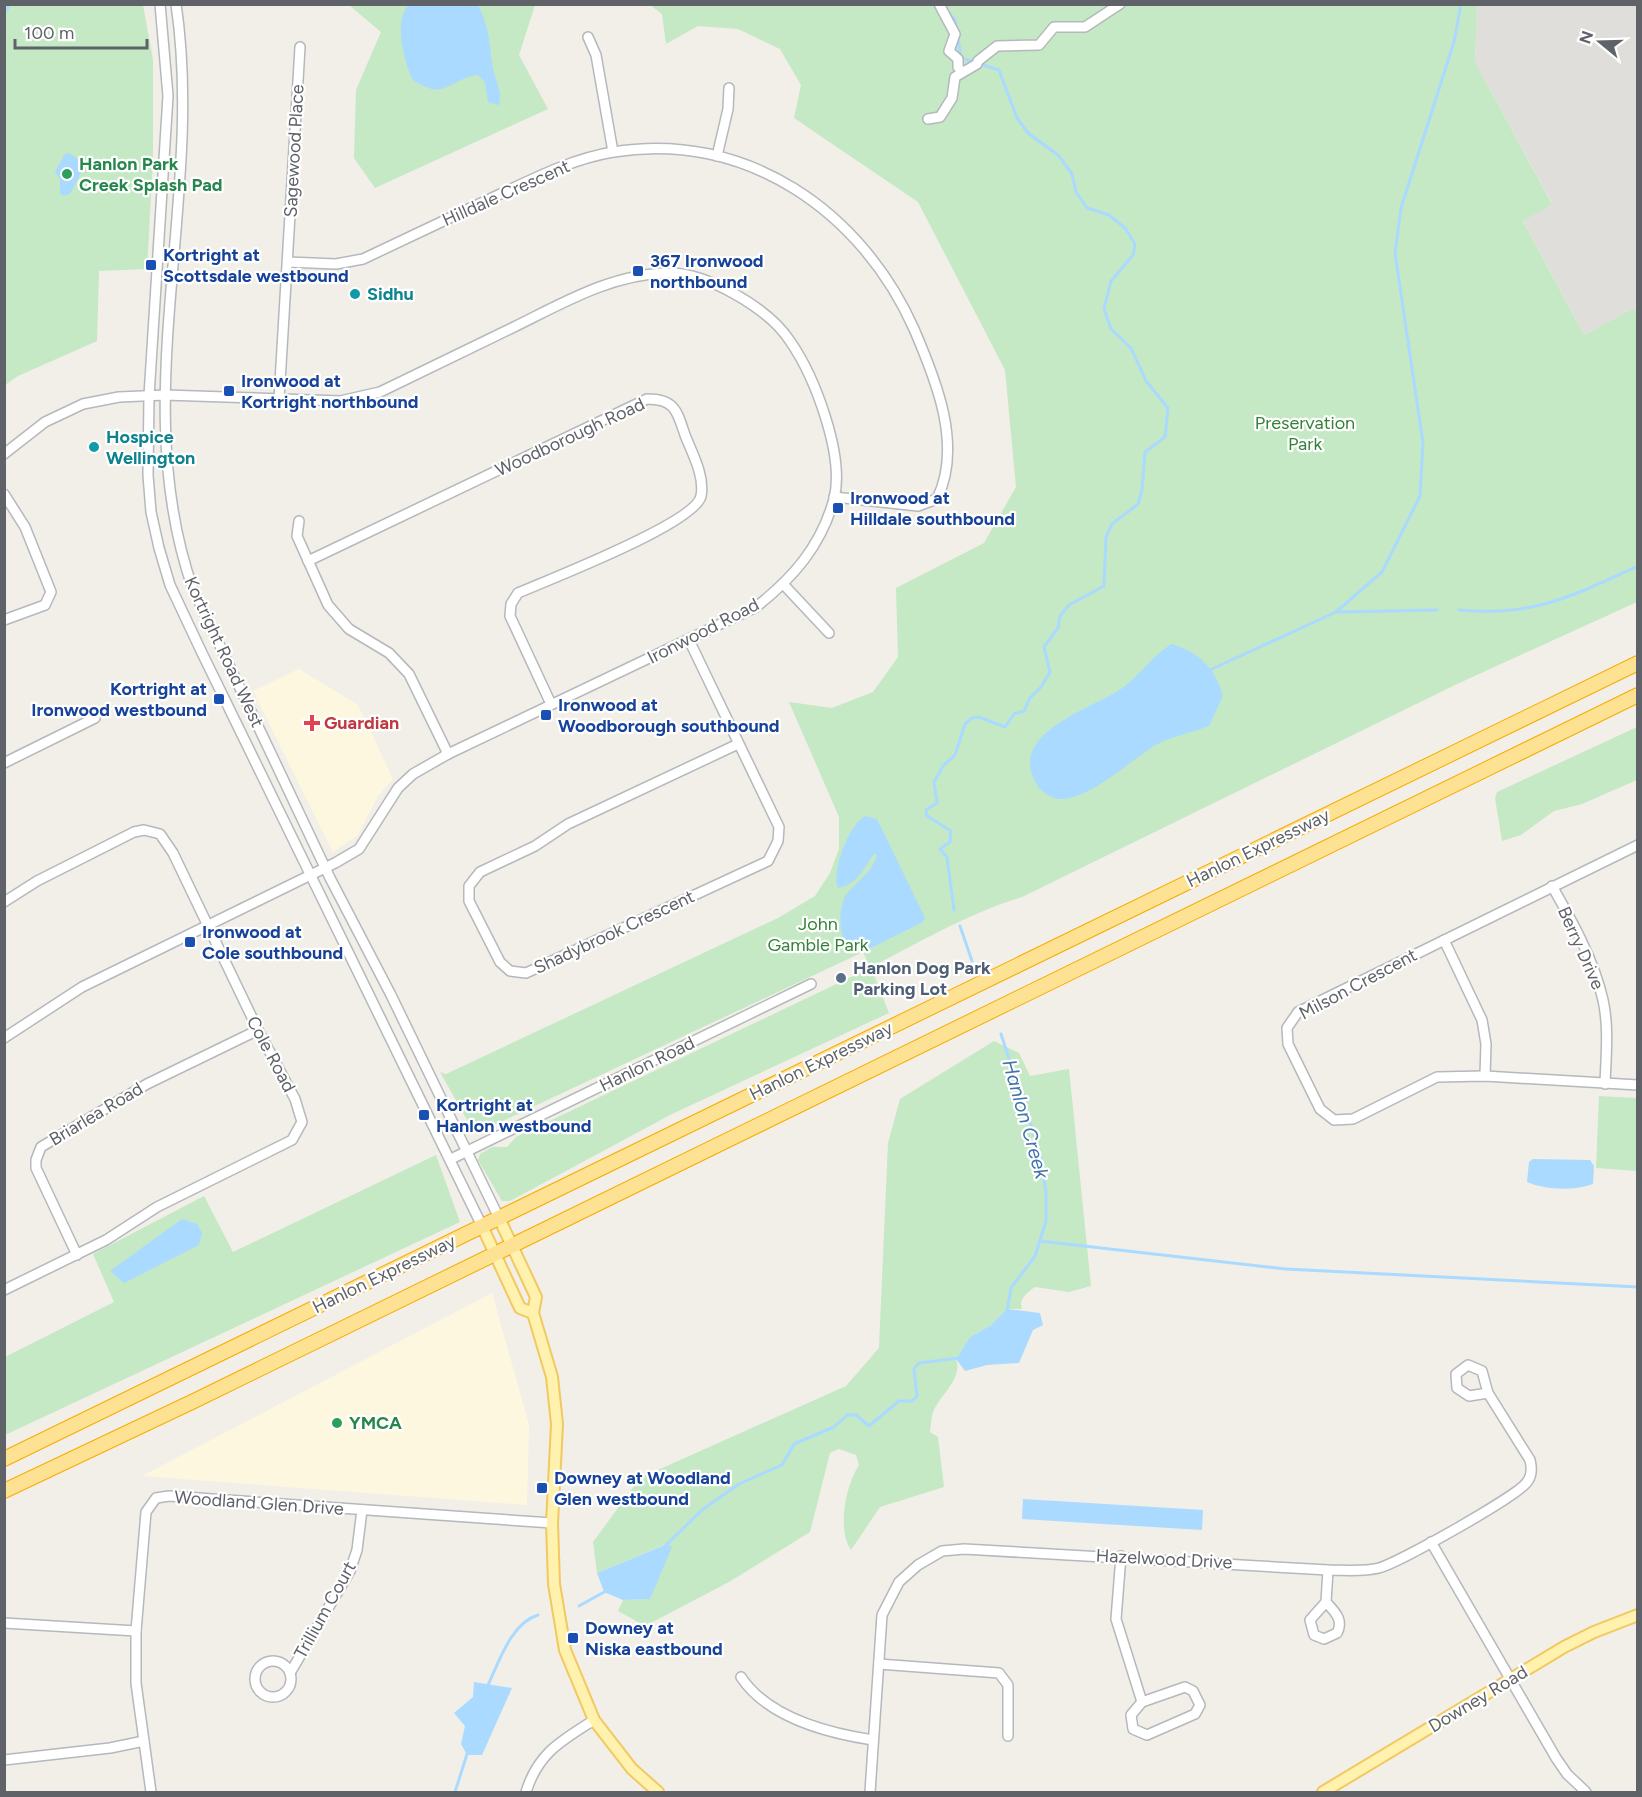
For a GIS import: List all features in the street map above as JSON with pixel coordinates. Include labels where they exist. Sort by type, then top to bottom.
[{"type":"highway","name":"Hanlon Expressway","points":[[4,1458],[1638,663]]},
{"type":"highway","name":"Hanlon Expressway","points":[[4,1491],[1638,695]]},
{"type":"main road","name":"Kortright Road West","points":[[499,1218],[512,1245]]},
{"type":"main road","points":[[482,1226],[520,1308],[533,1313]]},
{"type":"main road","points":[[512,1245],[536,1297],[533,1313],[552,1377],[556,1412],[552,1523],[554,1584],[566,1650],[594,1720],[632,1769],[658,1792]]},
{"type":"main road","name":"Downey Road","points":[[1323,1792],[1510,1678],[1594,1632],[1638,1615]]},
{"type":"street","name":"Kortright Road West","points":[[160,4],[168,96],[149,396],[148,475],[151,512],[170,585],[482,1226]]},
{"type":"street","name":"Kortright Road West","points":[[176,4],[183,77],[183,158],[165,395],[166,476],[183,562],[193,590],[326,868],[468,1151],[499,1218]]},
{"type":"street","points":[[939,4],[955,34],[949,51],[958,59],[958,67],[962,72]]},
{"type":"street","points":[[928,119],[940,117],[952,98],[955,77],[977,63],[997,46],[1039,45],[1054,27],[1085,27],[1120,4]]},
{"type":"street","points":[[588,37],[596,55],[614,152]]},
{"type":"street","name":"Sagewood Place","points":[[279,399],[300,47]]},
{"type":"street","points":[[717,156],[728,108],[729,88]]},
{"type":"street","name":"Hilldale Crescent","points":[[288,262],[336,264],[363,259],[562,165],[614,152],[668,149],[717,156],[782,181],[809,196],[847,230],[885,274],[933,373],[946,431],[946,481],[937,499],[918,506],[834,497]]},
{"type":"street","name":"Ironwood Road","points":[[4,454],[45,422],[83,405],[118,397],[165,395],[340,400],[380,392],[583,294],[632,275],[669,273],[708,282],[749,302],[790,340],[829,424],[835,461],[834,497],[819,537],[801,567],[784,585],[756,607],[550,704],[448,754],[413,774],[398,788],[359,849],[326,868],[82,987],[4,1038]]},
{"type":"street","name":"Woodborough Road","points":[[308,561],[647,399],[663,399],[676,408],[702,481],[701,498],[691,510],[630,545],[518,594],[511,604],[510,616],[550,704]]},
{"type":"street","points":[[4,494],[25,527],[51,592],[45,605],[4,620]]},
{"type":"street","points":[[299,521],[297,536],[328,605],[349,629],[389,653],[409,674],[448,754]]},
{"type":"street","points":[[784,585],[829,633]]},
{"type":"street","name":"Shadybrook Crescent","points":[[689,640],[778,828],[778,841],[768,861],[526,973],[510,971],[500,963],[469,901],[470,886],[480,872],[536,846],[568,824],[738,744]]},
{"type":"street","points":[[4,763],[95,718]]},
{"type":"street","name":"Cole Road","points":[[4,902],[37,881],[134,832],[152,830],[160,834],[209,925],[258,1030],[301,1114],[302,1122],[297,1136],[157,1208],[77,1255],[4,1290]]},
{"type":"street","name":"Milson Crescent","points":[[1638,845],[1298,1012],[1287,1028],[1288,1044],[1320,1109],[1334,1120],[1353,1119],[1437,1077],[1485,1076],[1638,1085]]},
{"type":"street","name":"Berry Drive","points":[[1552,886],[1591,963],[1604,1001],[1607,1038],[1605,1083]]},
{"type":"street","points":[[1444,940],[1482,1020],[1486,1044],[1485,1076]]},
{"type":"street","name":"Hanlon Road","points":[[451,1159],[811,984]]},
{"type":"street","name":"Briarlea Road","points":[[77,1255],[36,1168],[36,1160],[41,1147],[147,1084],[258,1030]]},
{"type":"street","name":"Hazelwood Drive","points":[[870,1792],[882,1615],[899,1582],[918,1564],[942,1551],[964,1549],[1121,1556],[1328,1570],[1377,1569],[1395,1563],[1522,1488],[1530,1476],[1530,1460],[1488,1393]]},
{"type":"street","name":"Woodland Glen Drive","points":[[151,1792],[136,1683],[136,1631],[146,1512],[156,1498],[169,1496],[552,1523]]},
{"type":"street","name":"Trillium Court","points":[[290,1673],[350,1571],[357,1550],[362,1510]]},
{"type":"street","points":[[1431,1542],[1556,1758],[1579,1791]]},
{"type":"street","points":[[1121,1556],[1116,1619],[1142,1702]]},
{"type":"street","points":[[1326,1602],[1328,1570]]},
{"type":"street","points":[[4,1623],[136,1631]]},
{"type":"street","points":[[879,1664],[999,1673],[1008,1685],[1008,1736]]},
{"type":"street","points":[[741,1677],[752,1694],[798,1721],[845,1736],[873,1740]]},
{"type":"street","points":[[1185,1687],[1193,1691],[1200,1705],[1195,1714],[1147,1735],[1133,1729],[1131,1715],[1142,1702],[1185,1687]]},
{"type":"street","points":[[526,1792],[531,1775],[543,1756],[556,1744],[594,1720]]},
{"type":"street","points":[[4,1760],[110,1748],[144,1741]]},
{"type":"shaded area","points":[[1477,5],[1637,5],[1637,315],[1634,308],[1584,335],[1523,220],[1552,203],[1475,62]]},
{"type":"shaded area","points":[[299,669],[358,705],[393,779],[378,796],[358,835],[333,852],[253,691]]},
{"type":"shaded area","points":[[492,1293],[529,1425],[527,1505],[142,1476]]},
{"type":"green space","points":[[4,5],[143,5],[153,60],[153,160],[147,269],[99,271],[97,341],[18,376],[5,385]]},
{"type":"green space","points":[[349,5],[535,5],[519,55],[548,109],[375,188],[354,158],[356,90],[381,32]]},
{"type":"green space","name":"Preservation Park","points":[[650,5],[1477,5],[1475,62],[1552,204],[1523,221],[1584,335],[1634,308],[1637,315],[1637,602],[1455,685],[1022,897],[964,920],[871,967],[889,1013],[672,1114],[510,1201],[502,1201],[478,1160],[480,1154],[492,1147],[507,1147],[516,1137],[870,968],[863,952],[475,1134],[440,1072],[446,1074],[778,918],[815,896],[830,873],[839,849],[839,817],[789,702],[832,708],[873,692],[898,657],[896,588],[984,543],[1016,487],[1005,370],[918,202],[794,118],[801,85],[780,49],[738,29],[698,26],[666,44],[662,14]]},
{"type":"green space","points":[[1637,727],[1637,780],[1582,804],[1554,811],[1521,835],[1502,841],[1495,798],[1497,792]]},
{"type":"green space","points":[[994,1041],[1019,1053],[1030,1076],[1069,1069],[1091,1286],[1069,1292],[1035,1287],[1022,1299],[1022,1309],[1007,1309],[991,1325],[970,1337],[956,1359],[954,1380],[936,1406],[932,1417],[930,1432],[938,1437],[944,1487],[880,1507],[851,1550],[844,1531],[844,1508],[850,1485],[859,1465],[856,1455],[839,1449],[830,1453],[810,1532],[729,1582],[645,1626],[618,1611],[623,1600],[650,1599],[666,1544],[597,1573],[593,1542],[640,1478],[846,1386],[879,1348],[888,1143],[900,1099]]},
{"type":"green space","points":[[1599,1096],[1637,1098],[1637,1171],[1596,1168]]},
{"type":"green space","points":[[436,1155],[460,1222],[5,1435],[5,1357],[114,1302],[93,1254],[204,1196],[233,1252]]},
{"type":"water","points":[[409,5],[478,5],[487,29],[499,91],[499,105],[488,102],[485,82],[478,75],[440,89],[424,86],[413,80],[406,63],[401,31],[404,12]]},
{"type":"water","name":"Hanlon Park Creek Splash Pad","points":[[69,153],[82,162],[84,167],[70,194],[63,196],[60,193],[60,179],[55,172],[64,155]]},
{"type":"water","points":[[1172,644],[1198,657],[1216,677],[1223,696],[1209,726],[1154,746],[1099,785],[1075,797],[1056,798],[1042,791],[1030,767],[1032,751],[1042,737],[1056,725],[1121,689]]},
{"type":"water","points":[[865,816],[877,819],[925,918],[923,922],[863,952],[851,953],[842,934],[841,908],[846,895],[872,867],[877,855],[874,854],[855,880],[838,888],[836,880],[843,849],[853,829]]},
{"type":"water","points":[[1533,1159],[1590,1160],[1594,1166],[1593,1184],[1560,1189],[1527,1182],[1529,1162]]},
{"type":"water","points":[[182,1219],[197,1224],[202,1233],[199,1245],[124,1283],[110,1271]]},
{"type":"water","points":[[1007,1309],[1040,1313],[1043,1325],[1033,1330],[1019,1363],[987,1365],[965,1371],[956,1359],[970,1337],[991,1325]]},
{"type":"water","points":[[1023,1499],[1203,1510],[1202,1530],[1022,1519]]},
{"type":"water","points":[[667,1544],[672,1547],[650,1599],[623,1600],[604,1592],[597,1573]]},
{"type":"water","points":[[474,1682],[512,1688],[482,1755],[467,1755],[461,1744],[465,1726],[454,1713],[473,1697]]},
{"type":"waterway","points":[[4,14],[10,4]]},
{"type":"waterway","points":[[1212,669],[1336,612],[1382,572],[1420,496],[1423,443],[1395,253],[1401,208],[1454,42],[1461,4]]},
{"type":"waterway","name":"Hanlon Creek","points":[[946,10],[955,20],[957,30]]},
{"type":"waterway","name":"Hanlon Creek","points":[[954,910],[947,857],[940,849],[950,842],[951,831],[927,816],[926,810],[937,803],[934,782],[943,766],[955,755],[965,724],[972,718],[979,717],[1005,727],[1014,714],[1024,711],[1030,698],[1041,687],[1050,672],[1044,647],[1058,628],[1060,616],[1069,605],[1104,586],[1106,537],[1112,524],[1138,504],[1142,490],[1145,452],[1165,437],[1168,408],[1146,381],[1131,348],[1111,329],[1104,309],[1111,281],[1133,255],[1135,244],[1125,228],[1109,215],[1087,208],[1076,192],[1072,174],[1059,156],[1028,133],[1017,118],[999,70],[961,58],[958,37]]},
{"type":"waterway","points":[[1459,610],[1509,610],[1552,602],[1593,587],[1638,566]]},
{"type":"waterway","points":[[1338,612],[1437,610]]},
{"type":"waterway","name":"Hanlon Creek","points":[[960,926],[972,961]]},
{"type":"waterway","name":"Hanlon Creek","points":[[1001,1034],[1040,1153],[1046,1192],[1046,1221],[1035,1256],[1011,1288],[1007,1311]]},
{"type":"waterway","points":[[1040,1241],[1286,1269],[1638,1287]]},
{"type":"waterway","name":"Hanlon Creek","points":[[665,1546],[702,1510],[739,1484],[782,1465],[794,1444],[834,1427],[847,1415],[856,1415],[869,1426],[899,1401],[912,1401],[917,1396],[914,1369],[919,1363],[959,1358]]},
{"type":"waterway","name":"Hanlon Creek","points":[[579,1606],[606,1591]]},
{"type":"waterway","name":"Hanlon Creek","points":[[488,1685],[513,1635],[520,1626],[538,1615]]},
{"type":"waterway","name":"Hanlon Creek","points":[[455,1792],[468,1751]]},
{"type":"place","name":"Hanlon Park Creek Splash Pad","points":[[67,174]]},
{"type":"place","name":"Kortright at Scottsdale westbound","points":[[151,265]]},
{"type":"place","name":"367 Ironwood northbound","points":[[638,271]]},
{"type":"place","name":"Sidhu","points":[[355,294]]},
{"type":"place","name":"Ironwood at Kortright northbound","points":[[229,391]]},
{"type":"place","name":"Hospice Wellington","points":[[94,447]]},
{"type":"place","name":"Ironwood at Hilldale southbound","points":[[838,508]]},
{"type":"place","name":"Kortright at Ironwood westbound","points":[[219,699]]},
{"type":"place","name":"Ironwood at Woodborough southbound","points":[[546,715]]},
{"type":"place","name":"Guardian","points":[[312,723]]},
{"type":"place","name":"Ironwood at Cole southbound","points":[[190,942]]},
{"type":"place","name":"Hanlon Dog Park Parking Lot","points":[[841,978]]},
{"type":"place","name":"Kortright at Hanlon westbound","points":[[424,1115]]},
{"type":"place","name":"YMCA","points":[[337,1423]]},
{"type":"place","name":"Downey at Woodland Glen westbound","points":[[542,1488]]},
{"type":"place","name":"Downey at Niska eastbound","points":[[573,1638]]},
{"type":"park label","name":"John Gamble Park","points":[[818,934]]}]
